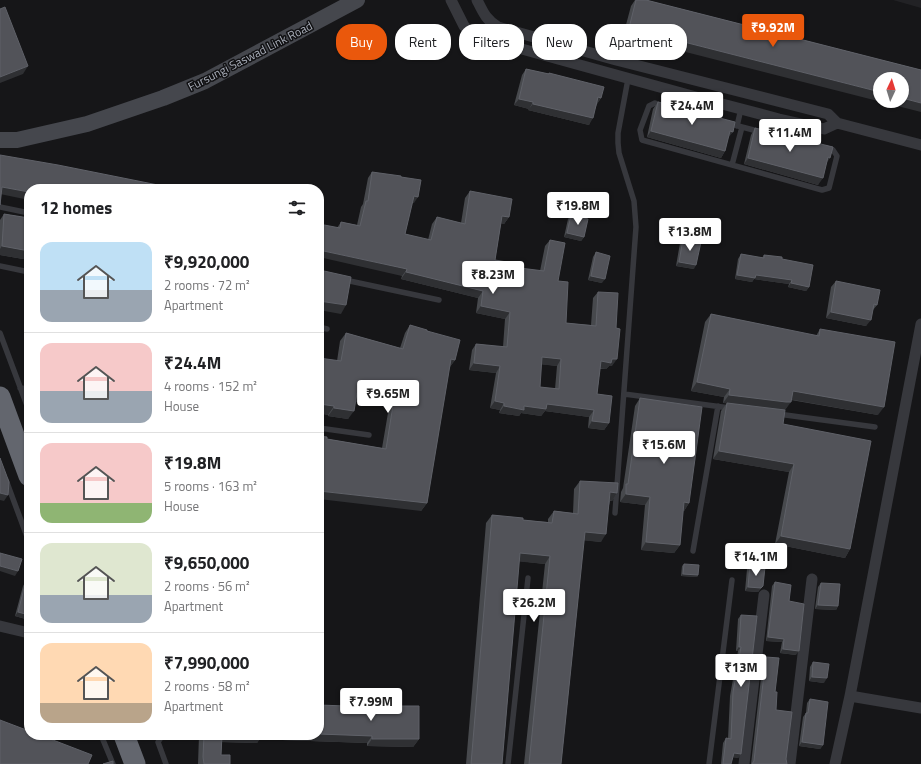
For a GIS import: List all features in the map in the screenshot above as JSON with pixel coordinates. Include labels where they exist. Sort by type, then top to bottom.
[{"type":"highway","points":[[0,397],[24,462]]},
{"type":"highway","points":[[126,740],[135,764]]},
{"type":"street","name":"Fursungi Saswad Link Road","points":[[0,140],[17,140],[87,124],[163,98],[205,81],[357,0]]},
{"type":"street","points":[[451,0],[464,26],[469,31],[511,46],[628,79],[824,129],[837,123]]},
{"type":"street","points":[[477,0],[486,18],[498,27],[623,62],[828,114],[837,123],[921,145]]},
{"type":"street","points":[[835,764],[850,696],[921,324]]},
{"type":"street","points":[[790,764],[812,580]]},
{"type":"street","points":[[744,764],[764,595]]},
{"type":"street","points":[[0,626],[24,632]]},
{"type":"street","points":[[850,696],[921,708]]},
{"type":"lane","points":[[615,513],[636,227],[634,201],[619,152],[618,143],[618,132],[628,79]]},
{"type":"lane","points":[[670,108],[655,103],[649,106],[640,130],[642,140],[822,190],[830,188],[837,156],[833,150],[818,146]]},
{"type":"lane","points":[[732,165],[742,109]]},
{"type":"lane","points":[[722,122],[765,133]]},
{"type":"lane","points":[[0,207],[24,212]]},
{"type":"lane","points":[[0,266],[24,271]]},
{"type":"lane","points":[[342,280],[439,300]]},
{"type":"lane","points":[[0,333],[24,398]]},
{"type":"lane","points":[[20,388],[24,388]]},
{"type":"lane","points":[[624,394],[734,408]]},
{"type":"lane","points":[[693,552],[718,406]]},
{"type":"lane","points":[[773,414],[875,427]]},
{"type":"lane","points":[[324,429],[370,435]]},
{"type":"lane","points":[[5,477],[24,528]]},
{"type":"lane","points":[[508,764],[528,578]]},
{"type":"lane","points":[[709,764],[732,580]]},
{"type":"lane","points":[[104,740],[113,764]]},
{"type":"lane","points":[[158,742],[166,764]]},
{"type":"shaded area","points":[[893,0],[921,0],[921,8]]},
{"type":"building","points":[[636,0],[646,0],[921,70],[921,103],[909,100],[909,72],[873,72],[873,90],[687,43],[687,24],[630,24]]},
{"type":"building","points":[[5,7],[28,66],[0,77],[0,9]]},
{"type":"building","points":[[526,69],[549,73],[604,87],[601,98],[598,97],[593,118],[533,104],[533,102],[519,99]]},
{"type":"building","points":[[658,102],[735,122],[733,132],[730,131],[725,151],[651,131]]},
{"type":"building","points":[[755,128],[833,147],[830,158],[828,157],[823,178],[748,158]]},
{"type":"building","points":[[0,155],[153,184],[24,184],[24,191],[2,187],[0,205]]},
{"type":"building","points":[[372,172],[421,180],[418,197],[414,196],[405,234],[431,240],[437,217],[465,224],[470,191],[512,199],[509,217],[502,216],[495,260],[513,263],[512,267],[544,271],[550,240],[565,243],[558,281],[568,282],[566,323],[596,326],[598,292],[618,293],[616,328],[620,329],[617,359],[612,359],[611,363],[601,361],[597,394],[612,396],[609,423],[592,421],[594,410],[547,404],[546,409],[524,406],[524,410],[504,406],[504,403],[495,401],[500,366],[474,363],[476,344],[507,347],[510,312],[481,306],[483,291],[406,272],[407,269],[324,251],[324,225],[340,228],[341,222],[360,226],[366,201],[368,201]],"holes":[[[542,357],[561,359],[559,389],[540,387]]]},
{"type":"building","points":[[4,214],[24,217],[24,250],[2,246]]},
{"type":"building","points":[[571,215],[588,219],[584,237],[567,233]]},
{"type":"building","points":[[683,239],[701,242],[696,265],[679,262]]},
{"type":"building","points":[[596,252],[610,256],[605,279],[591,276]]},
{"type":"building","points":[[741,254],[764,258],[764,255],[782,257],[782,259],[813,265],[809,287],[791,283],[792,280],[756,275],[755,278],[737,275]]},
{"type":"building","points":[[324,271],[351,277],[346,305],[324,302]]},
{"type":"building","points":[[836,281],[880,290],[877,305],[874,304],[871,320],[831,312]]},
{"type":"building","points":[[711,314],[819,336],[820,329],[895,342],[884,407],[793,391],[791,402],[729,395],[730,389],[697,382]]},
{"type":"building","points":[[410,325],[460,340],[455,360],[451,359],[427,503],[324,492],[324,437],[327,437],[327,439],[386,449],[394,399],[357,393],[354,411],[324,405],[324,359],[341,361],[346,333],[403,349]]},
{"type":"building","points":[[640,398],[702,407],[689,503],[684,502],[680,545],[646,542],[650,497],[626,494],[626,484],[628,484]]},
{"type":"building","points":[[727,403],[785,410],[783,424],[871,441],[850,549],[781,536],[794,464],[719,451]]},
{"type":"building","points":[[0,458],[9,482],[8,495],[0,493]]},
{"type":"building","points":[[580,481],[618,483],[617,493],[610,492],[606,534],[585,532],[561,764],[529,764],[550,556],[520,553],[502,764],[471,764],[492,515],[552,523],[554,511],[578,514]]},
{"type":"building","points":[[0,553],[22,559],[18,571],[0,566]]},
{"type":"building","points":[[684,564],[699,565],[698,575],[683,574]]},
{"type":"building","points":[[750,565],[765,567],[763,586],[761,588],[748,587]]},
{"type":"building","points":[[775,582],[791,585],[789,601],[804,604],[799,651],[783,649],[784,639],[768,637]]},
{"type":"building","points":[[821,583],[840,584],[838,606],[818,605]]},
{"type":"building","points":[[24,589],[24,614],[18,612]]},
{"type":"building","points":[[741,615],[757,616],[741,754],[734,753],[731,764],[723,764],[726,738],[731,739],[733,692],[741,647],[739,647]]},
{"type":"building","points":[[766,657],[779,658],[775,692],[777,692],[776,710],[792,712],[786,759],[787,764],[752,764],[754,761]]},
{"type":"building","points":[[813,662],[829,664],[827,678],[812,677]]},
{"type":"building","points":[[810,699],[828,702],[823,745],[802,742],[806,713],[808,713]]},
{"type":"building","points":[[324,705],[373,707],[419,706],[419,739],[372,739],[372,736],[324,734]]},
{"type":"building","points":[[0,720],[24,729],[24,740],[53,740],[92,755],[88,764],[0,764]]},
{"type":"building","points":[[204,740],[222,740],[221,755],[230,755],[230,764],[204,764]]},
{"type":"building","points":[[113,761],[113,764],[103,764]]}]
